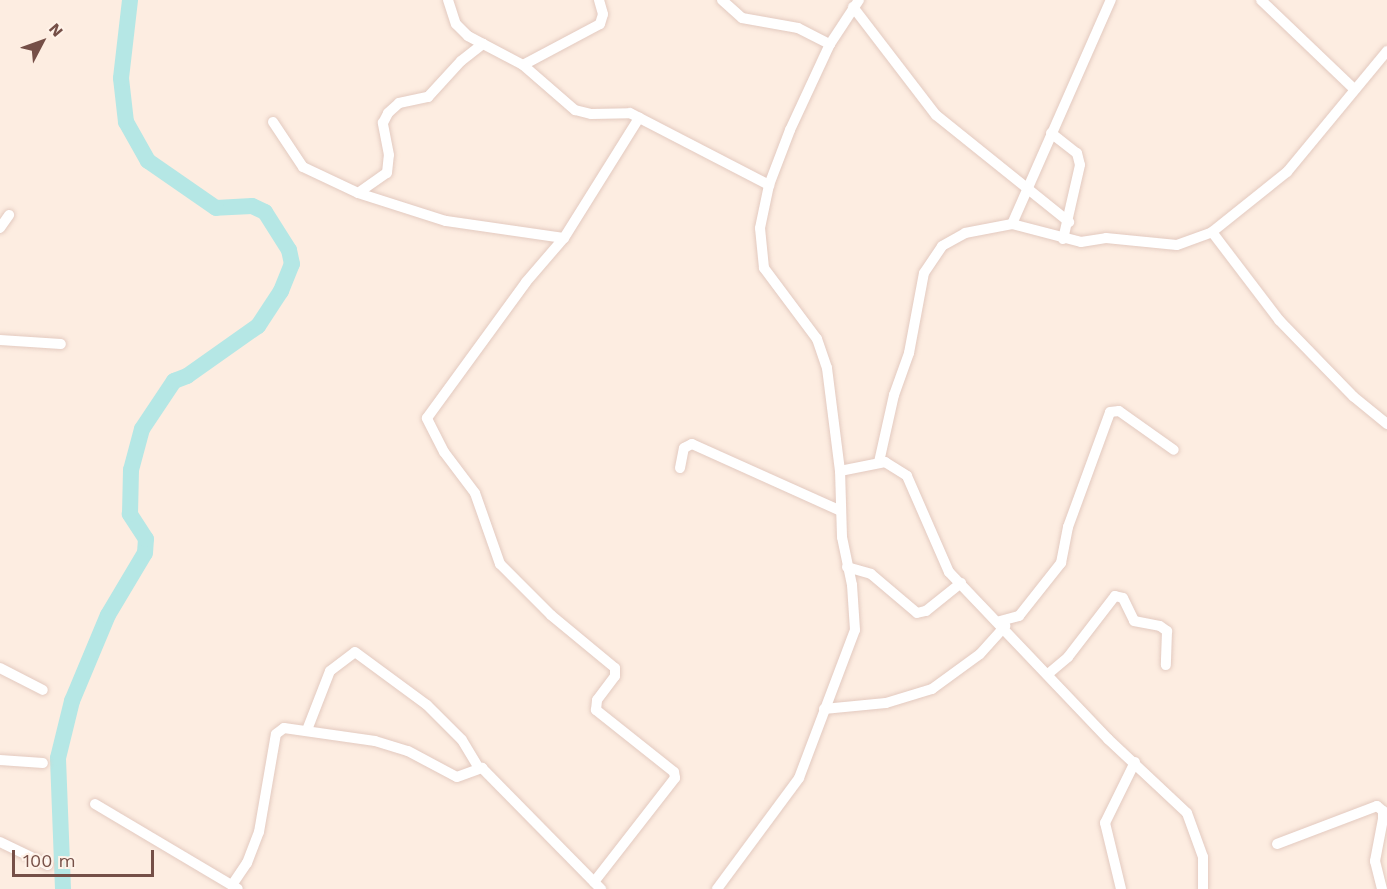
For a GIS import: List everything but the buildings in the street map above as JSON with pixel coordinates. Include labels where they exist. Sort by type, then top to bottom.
[{"type":"street","points":[[448,0],[456,24],[483,44],[523,65],[575,110],[591,114],[630,113],[769,184]]},
{"type":"street","points":[[523,65],[600,24],[603,14],[599,0]]},
{"type":"street","points":[[722,0],[742,18],[798,28],[830,44]]},
{"type":"street","points":[[1012,224],[1111,0]]},
{"type":"street","points":[[1261,0],[1354,89]]},
{"type":"street","points":[[717,889],[793,789],[855,630],[841,511],[840,471],[822,351],[762,259],[760,228],[769,184],[830,44],[856,3],[936,115],[1069,222]]},
{"type":"street","points":[[358,193],[387,172],[389,155],[383,123],[388,112],[399,103],[428,97],[461,61],[483,44]]},
{"type":"street","points":[[879,462],[894,395],[909,352],[924,273],[942,246],[965,233],[1012,224],[1063,238],[1177,245],[1212,232],[1287,172],[1387,51]]},
{"type":"street","points":[[307,730],[330,671],[355,652],[427,705],[462,741],[479,768],[597,886],[675,778],[674,772],[596,710],[597,700],[615,676],[615,668],[551,615],[500,564],[475,493],[427,422],[428,414],[564,238],[639,118]]},
{"type":"street","points":[[273,122],[303,167],[358,193],[446,221],[564,238]]},
{"type":"street","points":[[1051,133],[1079,158],[1069,222],[1063,238]]},
{"type":"street","points":[[0,228],[9,215]]},
{"type":"street","points":[[1212,232],[1280,320],[1354,397],[1387,424]]},
{"type":"street","points":[[0,340],[61,344]]},
{"type":"street","points":[[824,709],[886,703],[932,689],[980,654],[1002,623],[1019,616],[1061,563],[1068,527],[1113,410],[1174,450]]},
{"type":"street","points":[[680,468],[684,448],[692,444],[841,511]]},
{"type":"street","points":[[840,471],[879,462],[890,462],[907,476],[945,566],[1190,819],[1203,857],[1203,889]]},
{"type":"street","points":[[847,567],[871,574],[917,613],[926,611],[961,583]]},
{"type":"street","points":[[1048,674],[1068,657],[1115,596],[1123,598],[1134,621],[1160,626],[1167,631],[1166,664]]},
{"type":"street","points":[[0,668],[43,690]]},
{"type":"street","points":[[94,804],[235,887],[259,832],[276,734],[284,728],[360,738],[408,751],[457,777],[479,768]]},
{"type":"street","points":[[0,760],[43,763]]},
{"type":"street","points":[[1120,889],[1105,823],[1135,762]]},
{"type":"street","points":[[1277,844],[1377,806],[1383,811],[1375,861],[1382,889]]},
{"type":"street","points":[[0,842],[48,865]]},
{"type":"waterway","points":[[63,889],[58,758],[72,701],[108,615],[145,553],[146,539],[130,514],[131,470],[142,429],[174,381],[187,376],[258,326],[281,291],[292,264],[289,250],[265,212],[252,206],[216,208],[148,161],[126,122],[121,78],[130,0]]}]
